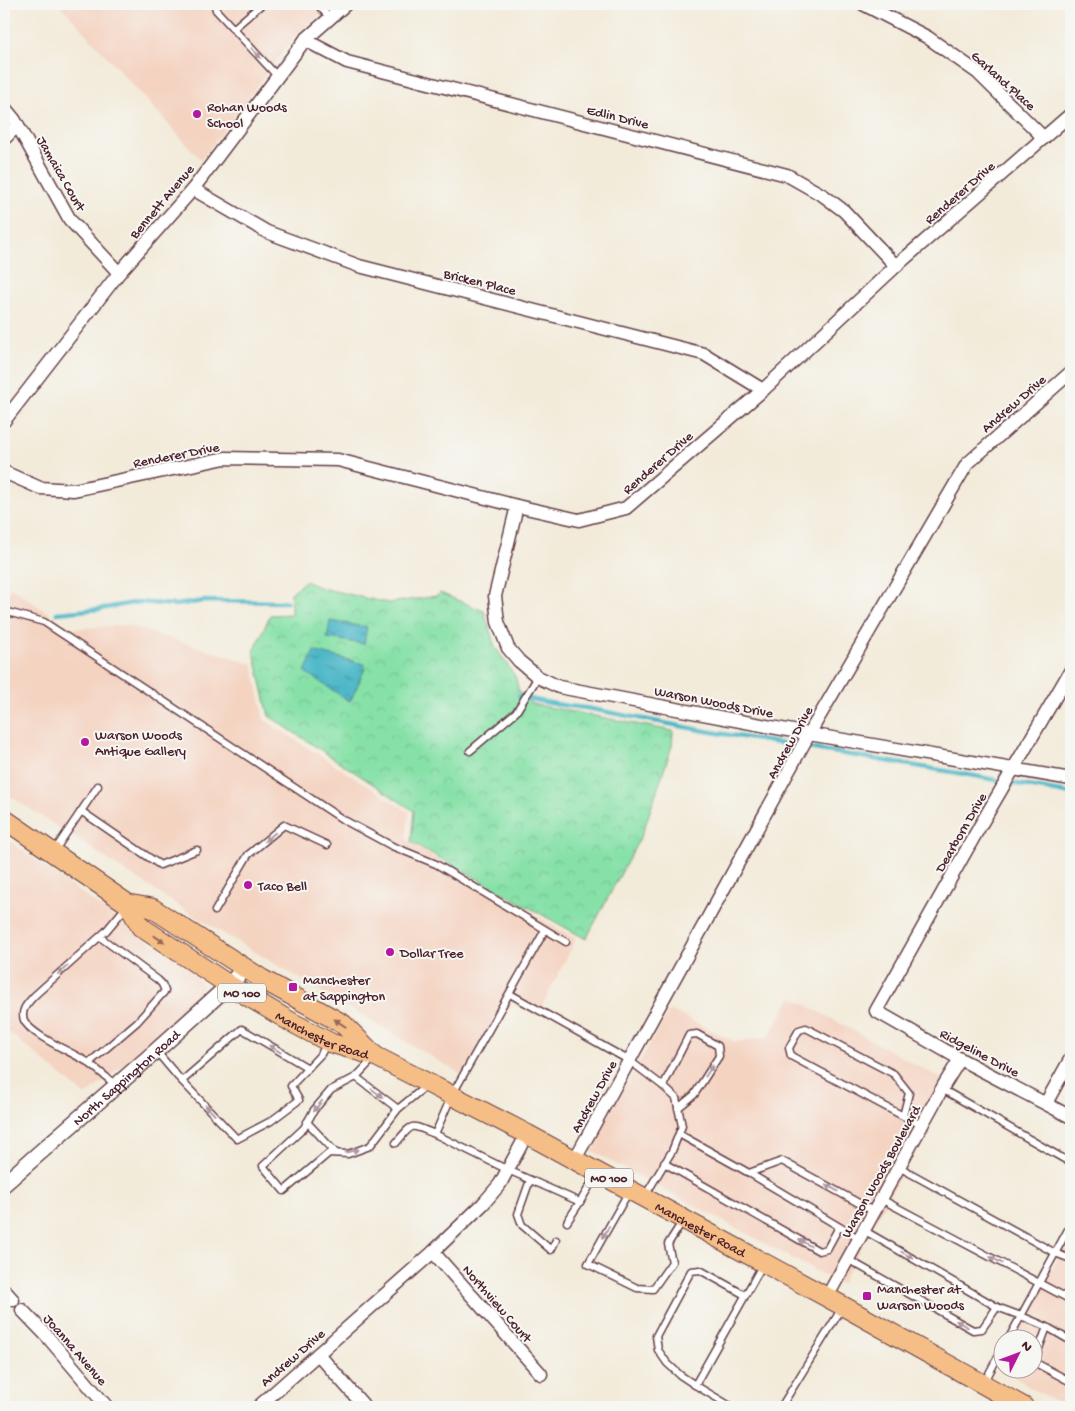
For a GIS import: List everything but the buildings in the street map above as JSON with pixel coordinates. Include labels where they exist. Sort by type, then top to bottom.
[{"type":"main road","name":"Manchester Road","points":[[4,819],[128,904],[152,908],[246,968],[343,1024],[375,1056]]},
{"type":"main road","name":"Manchester Road","points":[[128,904],[140,927],[229,986],[328,1042],[375,1056],[575,1159],[1024,1407]]},
{"type":"street","name":"Bennett Avenue","points":[[4,421],[119,273],[193,189],[305,40],[346,4]]},
{"type":"street","name":"Garland Place","points":[[863,4],[927,37],[977,72],[1044,138]]},
{"type":"street","name":"Edlin Drive","points":[[305,40],[347,62],[786,175],[824,196],[844,211],[896,266]]},
{"type":"street","name":"Jamaica Court","points":[[4,107],[18,125],[70,220],[119,273]]},
{"type":"street","name":"Renderer Drive","points":[[4,472],[40,488],[74,490],[225,458],[338,460],[579,520],[626,508],[763,390],[896,266],[1071,114]]},
{"type":"street","points":[[4,139],[18,125]]},
{"type":"street","name":"Bricken Place","points":[[193,189],[267,232],[350,263],[704,354],[763,390]]},
{"type":"street","name":"Andrew Drive","points":[[575,1159],[805,743],[967,464],[1071,372]]},
{"type":"street","name":"Warson Woods Drive","points":[[517,506],[495,596],[498,622],[508,648],[519,661],[538,677],[559,687],[805,743],[1012,773],[1071,779]]},
{"type":"street","name":"Dearborn Drive","points":[[876,1011],[956,867],[1071,670]]},
{"type":"street","name":"North Sappington Road","points":[[4,1184],[229,986],[246,968]]},
{"type":"street","name":"Ridgeline Drive","points":[[876,1011],[960,1059],[1071,1117]]},
{"type":"street","points":[[1046,1103],[1071,1058]]},
{"type":"street","name":"Warson Woods Boulevard","points":[[835,1301],[849,1260],[960,1059]]},
{"type":"street","name":"Andrew Drive","points":[[258,1407],[434,1252],[500,1184],[527,1134]]},
{"type":"street","name":"Northview Court","points":[[434,1252],[541,1374]]},
{"type":"street","points":[[4,1290],[13,1300]]},
{"type":"street","name":"Joanna Avenue","points":[[22,1310],[108,1407]]},
{"type":"street","points":[[318,1354],[365,1407]]},
{"type":"lane","points":[[216,4],[215,8],[278,77]]},
{"type":"lane","points":[[233,29],[262,4]]},
{"type":"lane","points":[[317,4],[330,18]]},
{"type":"lane","points":[[4,612],[44,622],[342,819],[392,846],[436,864],[566,942]]},
{"type":"lane","points":[[470,751],[516,712],[538,677]]},
{"type":"lane","points":[[53,854],[98,786]]},
{"type":"lane","points":[[81,811],[160,865],[197,850]]},
{"type":"lane","points":[[215,911],[248,855],[284,825],[327,845]]},
{"type":"lane","points":[[116,1085],[89,1063],[37,1033],[24,1021],[23,1014],[24,1008],[34,996],[100,937],[128,904]]},
{"type":"lane","points":[[435,1134],[452,1095],[545,930]]},
{"type":"lane","points":[[89,1063],[137,1022],[164,991],[162,984],[158,980],[100,937]]},
{"type":"lane","points":[[510,994],[630,1060],[676,1098],[682,1126],[672,1151],[638,1194],[588,1264],[637,1288],[653,1289],[672,1262],[668,1244],[684,1218]]},
{"type":"lane","points":[[903,1116],[909,1093],[894,1074],[806,1028],[799,1030],[789,1048],[792,1056],[903,1116],[922,1125]]},
{"type":"lane","points":[[182,1081],[242,1029],[308,1068]]},
{"type":"lane","points":[[663,1086],[689,1035],[697,1034],[718,1046],[718,1056],[694,1095],[678,1108]]},
{"type":"lane","points":[[156,1051],[237,1139],[271,1121],[299,1100],[291,1086],[322,1054],[328,1042]]},
{"type":"lane","points":[[375,1056],[356,1077],[331,1090],[314,1110],[304,1128],[263,1166],[284,1191],[329,1153],[348,1154],[370,1146],[398,1109],[430,1083]]},
{"type":"lane","points":[[356,1077],[398,1109]]},
{"type":"lane","points":[[942,1089],[1071,1162]]},
{"type":"lane","points":[[308,1122],[336,1153]]},
{"type":"lane","points":[[396,1143],[409,1127],[414,1126],[580,1202]]},
{"type":"lane","points":[[679,1134],[839,1227],[862,1235],[997,1307],[1046,1327],[1071,1341]]},
{"type":"lane","points":[[748,1173],[782,1161],[875,1212]]},
{"type":"lane","points":[[664,1163],[819,1251],[827,1249],[839,1227]]},
{"type":"lane","points":[[899,1167],[1071,1259]]},
{"type":"lane","points":[[568,1222],[598,1172]]},
{"type":"lane","points":[[530,1180],[518,1214],[522,1224],[551,1250],[556,1240]]},
{"type":"lane","points":[[881,1199],[1071,1300]]},
{"type":"lane","points":[[1014,1328],[1071,1224]]},
{"type":"lane","points":[[849,1260],[973,1330],[982,1329],[997,1307]]},
{"type":"lane","points":[[695,1385],[764,1262]]},
{"type":"lane","points":[[732,1407],[680,1375],[667,1363],[658,1350],[656,1336],[691,1271],[700,1270],[746,1295]]},
{"type":"lane","points":[[781,1407],[835,1301]]},
{"type":"lane","points":[[1046,1327],[1034,1362],[1071,1382]]},
{"type":"lane","points":[[983,1384],[992,1367]]},
{"type":"shaded area","name":"Rohan Woods School","points":[[59,4],[332,4],[292,40],[201,160]]},
{"type":"shaded area","points":[[11,587],[71,629],[126,625],[253,664],[264,720],[409,812],[406,838],[411,844],[576,939],[537,1016],[513,1003],[469,1079],[191,914],[4,792],[4,598]]},
{"type":"shaded area","points":[[4,837],[128,927],[193,970],[202,986],[202,994],[198,1002],[86,1096],[4,1028]]},
{"type":"shaded area","points":[[792,997],[951,1084],[841,1284],[588,1149],[670,1010],[735,1042],[768,1037]]},
{"type":"shaded area","points":[[1071,1234],[1071,1407],[1066,1407],[1016,1378],[1042,1378],[1042,1328],[1020,1328]]},
{"type":"green space","points":[[305,581],[321,588],[388,603],[437,596],[440,593],[484,611],[495,647],[515,676],[519,691],[532,704],[673,731],[672,746],[643,832],[586,939],[411,842],[414,811],[269,716],[254,652],[270,615],[291,614],[291,593]]},
{"type":"water","points":[[330,621],[367,627],[364,644],[327,638]]},
{"type":"water","points":[[314,651],[364,664],[365,668],[351,700],[349,701],[305,672]]},
{"type":"waterway","points":[[57,613],[100,609],[138,602],[175,605],[205,601],[287,602]]},
{"type":"waterway","points":[[519,696],[552,704],[586,708],[706,731],[964,774],[1071,794]]},
{"type":"place","name":"Rohan Woods School","points":[[197,114]]},
{"type":"place","name":"Warson Woods Antique Gallery","points":[[85,742]]},
{"type":"place","name":"Taco Bell","points":[[248,885]]},
{"type":"place","name":"Dollar Tree","points":[[390,952]]},
{"type":"place","name":"Manchester at Sappington","points":[[293,987]]},
{"type":"place","name":"Manchester at Warson Woods","points":[[867,1296]]}]
